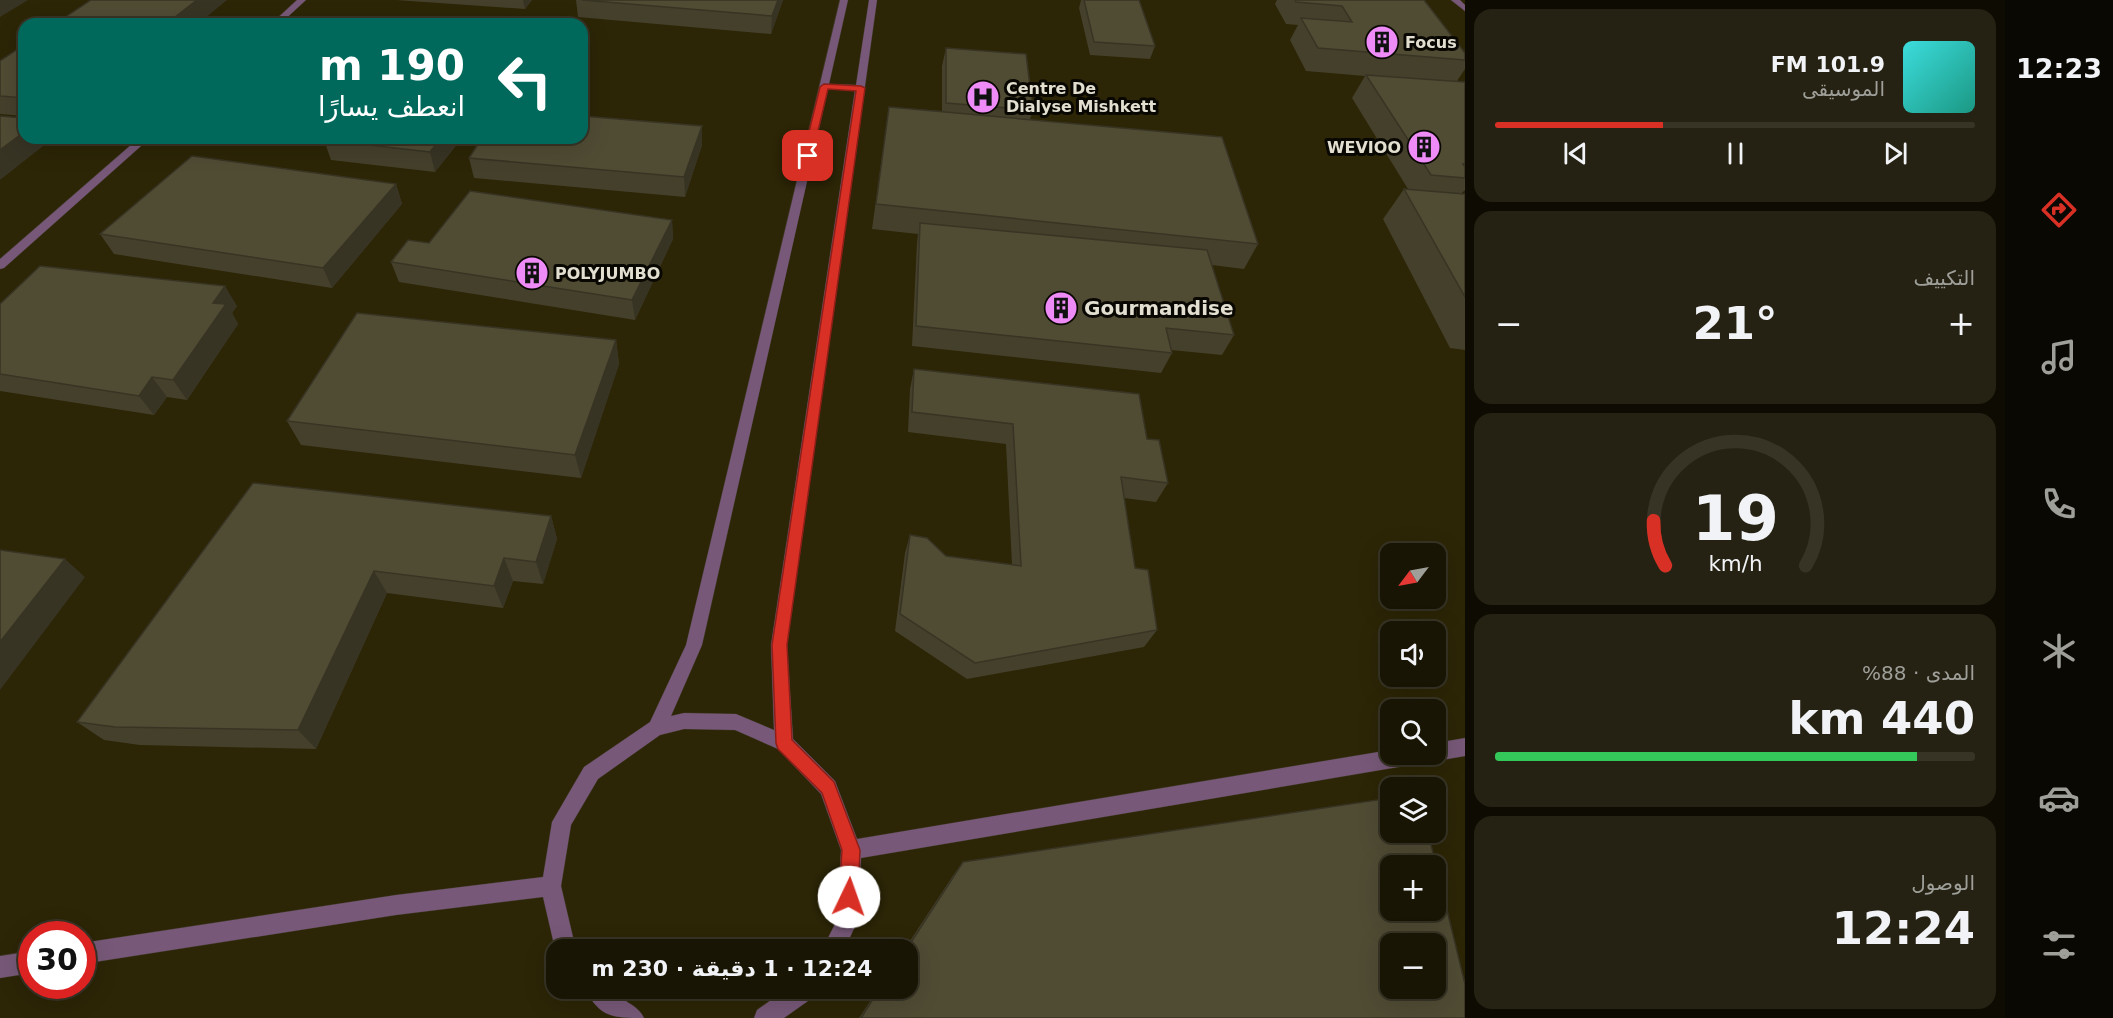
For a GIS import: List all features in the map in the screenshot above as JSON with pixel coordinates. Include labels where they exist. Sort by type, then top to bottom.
[{"type":"street","points":[[282,18],[302,0]]},
{"type":"street","points":[[656,728],[694,645],[844,0]]},
{"type":"street","points":[[784,743],[779,645],[873,0]]},
{"type":"street","points":[[1455,0],[1465,9]]},
{"type":"street","points":[[824,87],[861,88]]},
{"type":"street","points":[[0,265],[138,144]]},
{"type":"street","points":[[563,939],[551,886],[562,822],[591,773],[656,728],[684,721],[736,722],[784,743],[828,788],[851,850],[848,920],[838,939]]},
{"type":"street","points":[[1446,750],[1465,747]]},
{"type":"street","points":[[851,850],[1380,761]]},
{"type":"street","points":[[96,952],[396,905],[551,886]]},
{"type":"street","points":[[0,967],[18,964]]},
{"type":"street","points":[[765,1018],[792,999]]},
{"type":"street","points":[[605,1004],[633,1018]]},
{"type":"shaded area","points":[[0,0],[1465,0],[1465,1018],[0,1018]]},
{"type":"building","points":[[91,0],[197,0],[174,18],[64,18]]},
{"type":"building","points":[[582,0],[778,0],[772,16]]},
{"type":"building","points":[[1084,0],[1139,0],[1155,46],[1094,42]]},
{"type":"building","points":[[1295,0],[1424,0],[1465,53],[1465,60],[1318,48],[1301,18],[1352,22],[1342,6],[1296,2]]},
{"type":"building","name":"Centre De Dialyse Mishkett","points":[[946,48],[1026,54],[1033,110],[946,103]]},
{"type":"building","points":[[18,49],[18,98],[0,96],[0,61]]},
{"type":"building","points":[[1366,75],[1465,82],[1465,164],[1463,164],[1465,178],[1431,175]]},
{"type":"building","points":[[889,107],[1222,137],[1258,244],[876,204]]},
{"type":"building","points":[[0,116],[18,118],[18,136],[0,150]]},
{"type":"building","points":[[588,116],[702,126],[684,177],[469,158],[478,144],[588,144]]},
{"type":"building","points":[[359,144],[436,144],[430,152]]},
{"type":"building","points":[[192,156],[396,184],[323,268],[100,234]]},
{"type":"building","points":[[1404,189],[1465,194],[1465,297]]},
{"type":"building","name":"POLYJUMBO","points":[[470,191],[672,220],[632,300],[391,262],[408,240],[429,243]]},
{"type":"building","name":"Gourmandise","points":[[920,223],[1207,250],[1234,335],[1166,328],[1172,353],[916,326]]},
{"type":"building","points":[[40,266],[225,286],[213,303],[226,304],[173,380],[152,377],[139,396],[0,374],[0,304]]},
{"type":"building","points":[[357,313],[616,340],[575,455],[287,421]]},
{"type":"building","points":[[914,369],[1139,394],[1147,439],[1159,440],[1168,483],[1121,477],[1135,568],[1148,570],[1157,630],[975,663],[900,614],[910,535],[927,538],[946,556],[1021,566],[1013,424],[912,412]]},
{"type":"building","points":[[253,483],[551,516],[536,562],[504,558],[494,586],[374,571],[298,730],[115,727],[77,722]]},
{"type":"building","points":[[0,550],[65,559],[0,642]]},
{"type":"building","points":[[1380,799],[1380,843],[1431,843],[1434,855],[1380,855],[1380,921],[1446,921],[1446,906],[1465,984],[1465,1018],[861,1018],[873,999],[918,999],[918,939],[913,939],[963,862]]},
{"type":"place","name":"Focus","points":[[1382,42]]},
{"type":"place","name":"Centre De Dialyse Mishkett","points":[[983,97]]},
{"type":"place","name":"WEVIOO","points":[[1424,147]]},
{"type":"place","name":"POLYJUMBO","points":[[532,273]]},
{"type":"place","name":"Gourmandise","points":[[1061,308]]},
{"type":"route","points":[[808,156],[824,87],[861,88],[779,645],[784,743],[828,788],[851,850],[849,897]]}]
